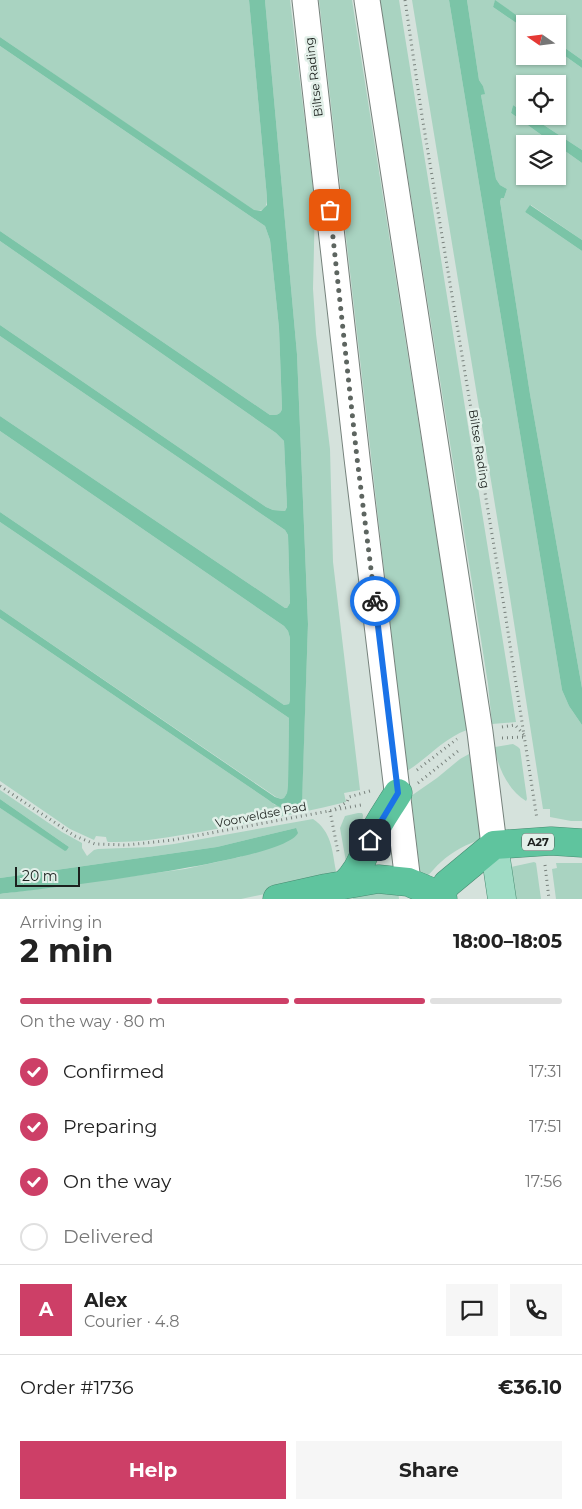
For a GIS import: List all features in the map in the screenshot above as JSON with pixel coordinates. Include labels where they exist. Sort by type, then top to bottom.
[{"type":"highway","points":[[344,885],[354,876],[366,854],[370,840],[397,787]]},
{"type":"highway","name":"A27","points":[[494,845],[540,842],[582,843]]},
{"type":"highway","points":[[278,899],[378,879],[409,891],[440,898],[447,884],[494,845]]},
{"type":"main road","name":"Biltse Rading","points":[[305,0],[409,891]]},
{"type":"main road","points":[[367,0],[481,737],[502,899]]},
{"type":"path","name":"Biltse Rading","points":[[405,0],[422,116],[525,736],[549,899]]},
{"type":"path","points":[[330,811],[347,802],[349,797],[416,784],[461,749],[481,737],[516,725],[525,736]]},
{"type":"path","points":[[397,787],[408,776],[462,735],[494,739],[525,736]]},
{"type":"path","name":"Voorveldse Pad","points":[[0,786],[75,836],[95,844],[127,845],[173,840],[364,804]]},
{"type":"shaded area","points":[[0,0],[249,0],[267,198],[264,208],[254,211],[0,37]]},
{"type":"shaded area","points":[[249,0],[265,0],[297,354],[308,624],[302,803],[289,809],[271,802],[0,618],[0,609],[275,797],[284,798],[288,785],[289,718],[0,522],[0,512],[284,705],[289,704],[290,638],[284,626],[0,431],[0,416],[287,608],[290,603],[288,535],[285,530],[0,336],[0,325],[266,507],[285,511],[287,507],[284,441],[276,433],[0,241],[0,231],[270,415],[279,414],[282,409],[279,328],[270,240],[265,226],[0,46],[0,37],[254,210],[261,211],[267,205],[267,198]]},
{"type":"shaded area","points":[[265,0],[290,0],[315,204],[313,289],[316,334],[330,449],[333,562],[360,790],[344,793],[346,802],[237,825],[143,841],[108,842],[106,837],[96,836],[94,840],[70,829],[0,781],[0,618],[275,805],[302,797],[308,624],[297,354]]},
{"type":"shaded area","points":[[319,0],[352,0],[467,730],[443,743],[407,771]]},
{"type":"shaded area","points":[[380,0],[399,0],[516,722],[492,724],[488,684]]},
{"type":"shaded area","points":[[412,0],[449,0],[562,690],[569,706],[582,725],[582,821],[550,817],[550,809],[543,809]]},
{"type":"shaded area","points":[[449,0],[467,0],[479,80],[485,94],[481,95],[496,179],[500,185],[507,189],[504,198],[501,198],[500,201],[530,394],[582,688],[582,725],[569,706],[562,690]]},
{"type":"shaded area","points":[[467,0],[582,0],[582,60],[566,49],[566,15],[516,15],[495,1],[493,7],[516,23],[516,65],[566,65],[566,57],[582,68],[582,150],[566,140],[566,135],[559,135],[544,125],[566,125],[566,75],[516,75],[516,107],[513,105],[511,113],[516,117],[516,125],[528,125],[542,135],[516,135],[516,185],[566,185],[566,152],[582,163],[582,240],[531,205],[525,212],[582,251],[582,688],[530,394],[500,201],[500,198],[504,198],[507,189],[500,185],[496,179],[481,95],[484,94],[483,86],[479,80]]},
{"type":"shaded area","points":[[495,0],[516,15],[516,23],[493,7]]},
{"type":"shaded area","points":[[0,46],[265,226],[270,240],[279,328],[282,409],[279,414],[270,415],[0,231]]},
{"type":"shaded area","points":[[566,49],[582,60],[582,68],[566,57]]},
{"type":"shaded area","points":[[513,105],[516,107],[516,117],[511,113]]},
{"type":"shaded area","points":[[528,125],[544,125],[559,135],[542,135]]},
{"type":"shaded area","points":[[566,140],[582,150],[582,163],[566,152]]},
{"type":"shaded area","points":[[530,205],[582,240],[582,251],[525,212]]},
{"type":"shaded area","points":[[0,241],[276,433],[284,441],[287,507],[285,511],[266,507],[0,325]]},
{"type":"shaded area","points":[[0,336],[285,530],[288,535],[290,603],[287,608],[0,416]]},
{"type":"shaded area","points":[[0,431],[284,626],[290,638],[289,704],[284,705],[0,512]]},
{"type":"shaded area","points":[[0,522],[289,718],[288,785],[284,798],[276,797],[0,609]]},
{"type":"shaded area","points":[[513,744],[520,749],[526,801],[509,785],[496,755],[495,747]]},
{"type":"shaded area","points":[[469,754],[482,839],[450,854],[427,876],[420,871],[411,796]]},
{"type":"shaded area","points":[[0,790],[62,832],[82,843],[82,848],[87,856],[98,849],[174,844],[313,819],[328,836],[336,871],[322,880],[308,885],[241,899],[0,899],[0,894],[185,869],[240,857],[296,828],[217,847],[0,878],[0,808],[65,850],[69,847],[0,799]]},
{"type":"shaded area","points":[[0,799],[69,847],[67,850],[65,851],[0,808]]},
{"type":"shaded area","points":[[358,813],[363,815],[361,837],[346,862],[340,828],[345,816]]},
{"type":"shaded area","points":[[296,828],[298,833],[283,844],[209,864],[160,873],[0,894],[0,878],[217,847]]},
{"type":"shaded area","points":[[536,863],[541,899],[514,899],[511,867]]},
{"type":"shaded area","points":[[556,863],[582,863],[582,899],[556,899],[552,869],[557,868]]},
{"type":"shaded area","points":[[398,890],[399,899],[353,899],[352,891]]},
{"type":"way so far","points":[[330,210],[357,458],[375,601]]},
{"type":"route","points":[[370,840],[398,793],[375,601]]}]
